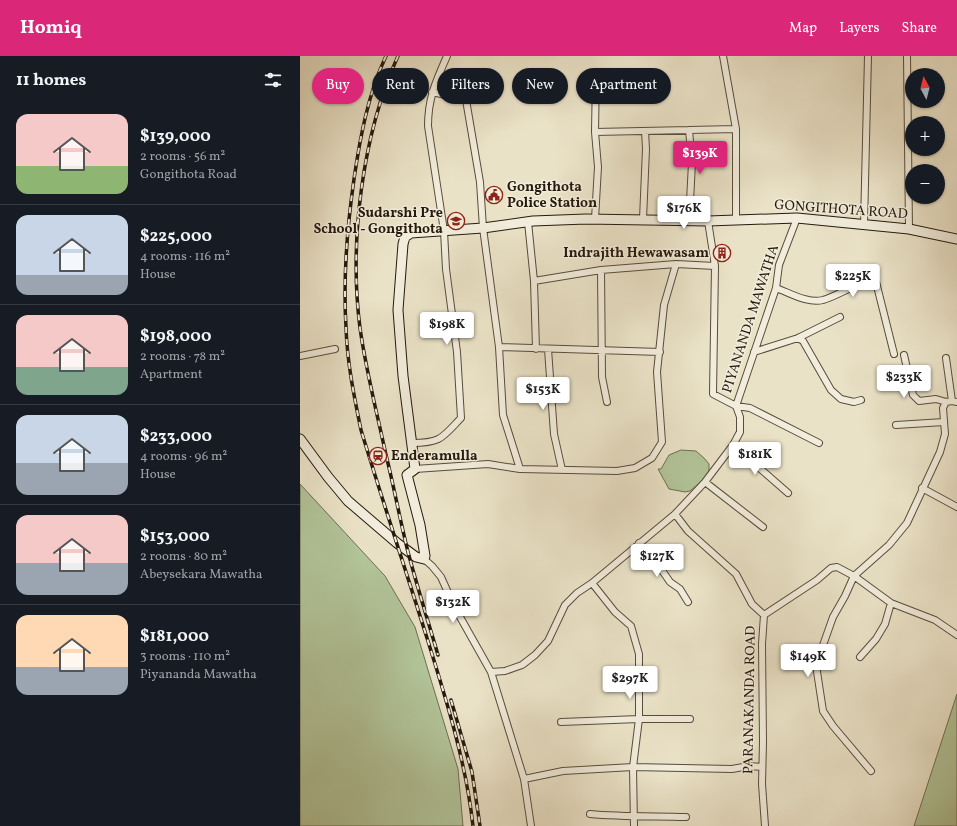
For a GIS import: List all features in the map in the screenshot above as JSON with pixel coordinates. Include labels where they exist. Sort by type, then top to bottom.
[{"type":"street","points":[[415,469],[412,443],[426,443],[442,438],[461,418],[457,352],[446,269],[444,231],[428,126],[428,111],[432,92],[447,56]]},
{"type":"street","points":[[723,56],[736,129],[736,219]]},
{"type":"street","points":[[864,225],[868,56]]},
{"type":"street","points":[[907,56],[909,229]]},
{"type":"street","points":[[432,92],[446,95],[465,94],[480,182],[483,228],[499,347],[503,415],[520,469]]},
{"type":"street","points":[[595,104],[594,132],[598,167],[595,219]]},
{"type":"street","points":[[594,132],[736,129]]},
{"type":"street","points":[[688,220],[692,163],[689,130]]},
{"type":"street","points":[[643,220],[646,150],[645,131]]},
{"type":"street","name":"GONGITHOTA ROAD","points":[[412,443],[403,376],[398,310],[403,244],[405,237],[411,233],[483,228],[528,222],[595,219],[708,221],[797,218],[909,229],[957,239]]},
{"type":"street","name":"PIYANANDA MAWATHA","points":[[491,672],[505,672],[522,666],[535,655],[548,641],[565,606],[577,593],[592,583],[675,514],[705,482],[733,445],[740,432],[740,417],[736,406],[776,288],[779,265],[797,218]]},
{"type":"street","points":[[708,221],[715,266],[713,394],[736,406],[750,408],[819,443]]},
{"type":"street","points":[[528,222],[534,281],[536,349]]},
{"type":"street","points":[[534,281],[601,270],[676,264],[715,266]]},
{"type":"street","points":[[424,559],[425,556],[420,525],[406,475],[415,469],[488,464],[520,469],[617,471],[635,468],[652,458],[662,442],[657,372],[664,305],[676,264]]},
{"type":"street","points":[[601,270],[602,377],[607,402]]},
{"type":"street","points":[[776,288],[808,300],[823,301],[863,284],[872,281],[876,282],[894,354]]},
{"type":"street","points":[[754,352],[798,338],[840,317]]},
{"type":"street","points":[[798,338],[803,341],[831,390],[841,399],[854,402],[861,400]]},
{"type":"street","points":[[499,347],[660,352]]},
{"type":"street","points":[[300,356],[335,349]]},
{"type":"street","points":[[548,349],[554,434],[562,470]]},
{"type":"street","points":[[904,355],[912,395],[919,401],[936,399],[952,401]]},
{"type":"street","points":[[946,358],[952,401]]},
{"type":"street","points":[[871,771],[833,726],[823,711],[816,665],[833,617],[854,576],[889,544],[906,523],[940,452],[945,434],[943,408],[952,401]]},
{"type":"street","points":[[896,425],[944,422]]},
{"type":"street","points":[[300,439],[348,501],[408,552],[416,557],[424,559],[441,577],[455,608],[491,672],[524,779],[531,826]]},
{"type":"street","points":[[733,445],[788,493]]},
{"type":"street","points":[[705,482],[763,526]]},
{"type":"street","points":[[922,488],[957,507]]},
{"type":"street","points":[[675,514],[688,531],[736,574],[752,604],[764,615]]},
{"type":"street","points":[[639,543],[659,566],[670,582],[680,589],[688,602]]},
{"type":"street","name":"PARANAKANDA ROAD","points":[[765,826],[762,767],[762,644],[764,615],[817,580],[831,568],[837,567],[854,576]]},
{"type":"street","points":[[854,576],[891,603],[935,620],[957,635]]},
{"type":"street","points":[[592,583],[615,612],[631,626],[639,654],[639,719],[633,767],[634,826]]},
{"type":"street","points":[[860,657],[876,639],[884,624],[891,603]]},
{"type":"street","points":[[561,722],[690,719]]},
{"type":"street","points":[[524,779],[563,771],[633,767],[732,769],[749,766],[762,767]]},
{"type":"street","points":[[590,814],[617,817],[686,817]]},
{"type":"green space","points":[[681,450],[696,451],[709,464],[709,471],[705,478],[690,491],[685,492],[669,489],[658,469],[661,469],[669,455]]},
{"type":"green space","points":[[300,484],[385,576],[415,627],[458,769],[463,826],[300,826]]},
{"type":"green space","points":[[957,694],[957,826],[914,826]]},
{"type":"railway","points":[[386,56],[374,85],[366,116],[359,148],[352,197],[345,272],[345,309],[349,366],[361,430],[448,707],[466,778],[473,826]]},
{"type":"railway","points":[[398,56],[375,120],[367,154],[361,189],[358,225],[356,260],[357,295],[365,360],[402,528],[411,565],[438,655]]},
{"type":"railway","points":[[451,700],[472,772],[480,826]]},
{"type":"place","name":"Gongithota Police Station","points":[[494,195]]},
{"type":"place","name":"Sudarshi Pre School - Gongithota","points":[[456,221]]},
{"type":"place","name":"Indrajith Hewawasam","points":[[722,253]]},
{"type":"place","name":"Enderamulla","points":[[378,456]]}]
